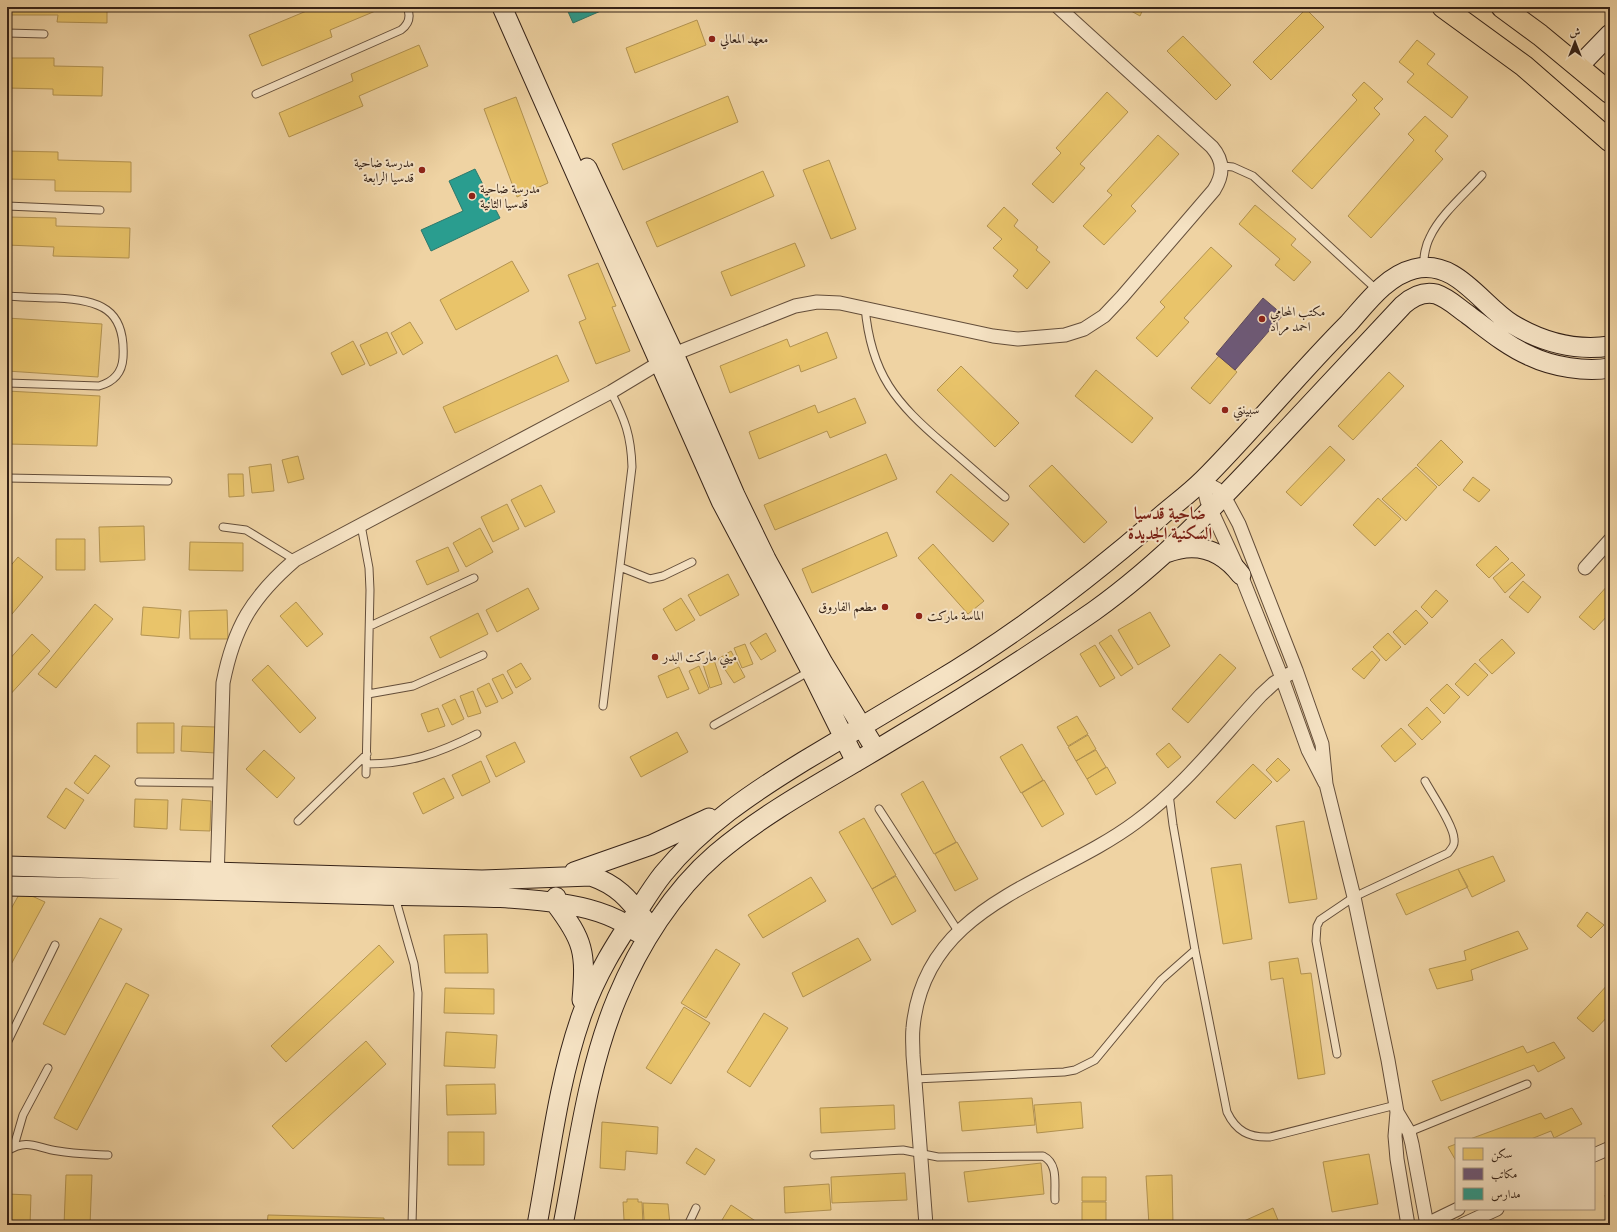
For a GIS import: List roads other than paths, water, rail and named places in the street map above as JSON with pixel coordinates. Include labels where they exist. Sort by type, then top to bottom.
[{"type":"main road","points":[[1443,7],[1524,66],[1610,141]]},
{"type":"main road","points":[[1502,7],[1579,66],[1607,85]]},
{"type":"main road","points":[[509,8],[571,135],[666,359],[728,498],[760,562],[817,667],[843,737],[856,762]]},
{"type":"main road","points":[[1579,66],[1610,34]]},
{"type":"main road","points":[[1422,294],[1423,267]]},
{"type":"main road","points":[[537,1225],[569,1058],[581,1017],[595,982],[612,947],[662,874],[697,836],[737,804],[862,725],[935,683],[1005,638],[1073,588],[1139,536],[1202,481],[1330,342],[1379,291],[1396,276],[1410,270],[1423,267],[1439,268],[1453,274],[1508,322],[1536,337],[1566,346],[1597,348],[1610,346]]},
{"type":"main road","points":[[563,1225],[593,1069],[618,996],[634,962],[650,935],[682,890],[715,855],[754,826],[856,762],[949,707],[1090,614],[1163,554],[1217,503],[1403,305],[1412,298],[1422,294],[1435,294],[1447,299],[1500,338],[1530,357],[1564,367],[1599,370],[1610,368]]},
{"type":"main road","points":[[1163,554],[1187,547],[1212,551],[1223,556],[1241,574]]},
{"type":"main road","points":[[817,667],[862,725],[876,750]]},
{"type":"main road","points":[[561,876],[606,862],[651,845],[737,804]]},
{"type":"main road","points":[[7,866],[394,895],[506,899],[555,903],[633,917]]},
{"type":"main road","points":[[555,903],[561,876]]},
{"type":"main road","points":[[7,886],[217,881],[482,880],[591,876],[618,888],[633,917],[650,935]]},
{"type":"main road","points":[[555,903],[569,921],[579,939],[584,958],[581,1017]]},
{"type":"street","points":[[217,881],[223,683],[229,654],[239,627],[254,602],[273,579],[295,560],[611,392],[666,359],[795,306],[817,302],[865,308],[999,337],[1040,338],[1065,335],[1084,329],[1104,316],[1196,212],[1221,180],[1223,166],[1219,154],[1212,146],[1058,7]]},
{"type":"street","points":[[1202,481],[1217,503],[1239,524],[1296,670],[1322,744],[1326,784],[1354,897],[1397,1109],[1395,1147],[1408,1225]]},
{"type":"street","points":[[1202,481],[1217,489],[1217,503],[1241,574],[1282,678],[1308,750],[1326,784]]},
{"type":"street","points":[[1585,568],[1610,540]]},
{"type":"street","points":[[926,1225],[915,1079],[913,1028],[918,1001],[927,975],[937,958],[958,931],[978,915],[1116,835],[1147,814],[1169,794],[1261,695],[1282,678],[1296,670]]},
{"type":"street","points":[[1397,1109],[1409,1132],[1426,1225],[1456,1210]]},
{"type":"street","points":[[1595,1155],[1610,1148]]},
{"type":"street","points":[[1462,1225],[1495,1210]]},
{"type":"lane","points":[[256,94],[401,30],[408,22],[409,17],[407,7]]},
{"type":"lane","points":[[7,33],[44,34]]},
{"type":"lane","points":[[1223,166],[1238,169],[1253,176],[1379,291]]},
{"type":"lane","points":[[1423,267],[1425,251],[1430,236],[1439,223],[1482,175]]},
{"type":"lane","points":[[7,206],[100,210]]},
{"type":"lane","points":[[7,296],[76,299],[97,304],[112,315],[117,322],[123,340],[123,358],[122,366],[114,379],[99,386],[7,383]]},
{"type":"lane","points":[[865,308],[871,348],[888,385],[899,402],[913,418],[1005,497]]},
{"type":"lane","points":[[603,706],[631,482],[632,452],[626,422],[611,392]]},
{"type":"lane","points":[[7,478],[168,481]]},
{"type":"lane","points":[[361,525],[369,568],[370,626],[366,774]]},
{"type":"lane","points":[[224,527],[246,530],[295,560]]},
{"type":"lane","points":[[620,567],[650,579],[663,576],[692,562]]},
{"type":"lane","points":[[370,626],[474,578]]},
{"type":"lane","points":[[368,694],[413,686],[483,655]]},
{"type":"lane","points":[[714,725],[817,667]]},
{"type":"lane","points":[[366,764],[394,762],[430,755],[477,734]]},
{"type":"lane","points":[[298,821],[366,754]]},
{"type":"lane","points":[[1337,1054],[1315,934],[1320,920],[1354,897],[1448,853],[1452,848],[1454,843],[1453,832],[1425,781]]},
{"type":"lane","points":[[139,782],[220,783]]},
{"type":"lane","points":[[1169,794],[1195,950],[1227,1112],[1231,1122],[1239,1130],[1248,1135],[1259,1138],[1270,1138],[1397,1109]]},
{"type":"lane","points":[[879,809],[958,931]]},
{"type":"lane","points":[[394,895],[414,964],[418,993],[412,1225]]},
{"type":"lane","points":[[7,1043],[55,945]]},
{"type":"lane","points":[[915,1079],[1064,1072],[1086,1066],[1102,1051],[1160,980],[1195,950]]},
{"type":"lane","points":[[14,1146],[23,1115],[48,1068]]},
{"type":"lane","points":[[1409,1132],[1527,1084]]},
{"type":"lane","points":[[7,1150],[14,1146],[36,1144],[58,1151],[108,1155]]},
{"type":"lane","points":[[814,1155],[903,1150],[938,1157],[1043,1156],[1049,1159],[1054,1170],[1054,1200]]},
{"type":"lane","points":[[688,1225],[696,1208]]},
{"type":"place","name":"معهد المعالي","points":[[712,39]]},
{"type":"place","name":"مدرسة ضاحية قدسيا الرابعة","points":[[422,170]]},
{"type":"place","name":"مدرسة ضاحية قدسيا الثانية","points":[[472,196]]},
{"type":"place","name":"مكتب المحامي احمد مراد","points":[[1262,319]]},
{"type":"place","name":"سبينتي","points":[[1225,410]]},
{"type":"place","name":"مطعم الفاروق","points":[[885,607]]},
{"type":"place","name":"الماسة ماركت","points":[[919,616]]},
{"type":"place","name":"ميني ماركت البدر","points":[[655,657]]},
{"type":"district","name":"ضاحية قدسيا السكنية الجديدة","points":[[1170,523]]}]
